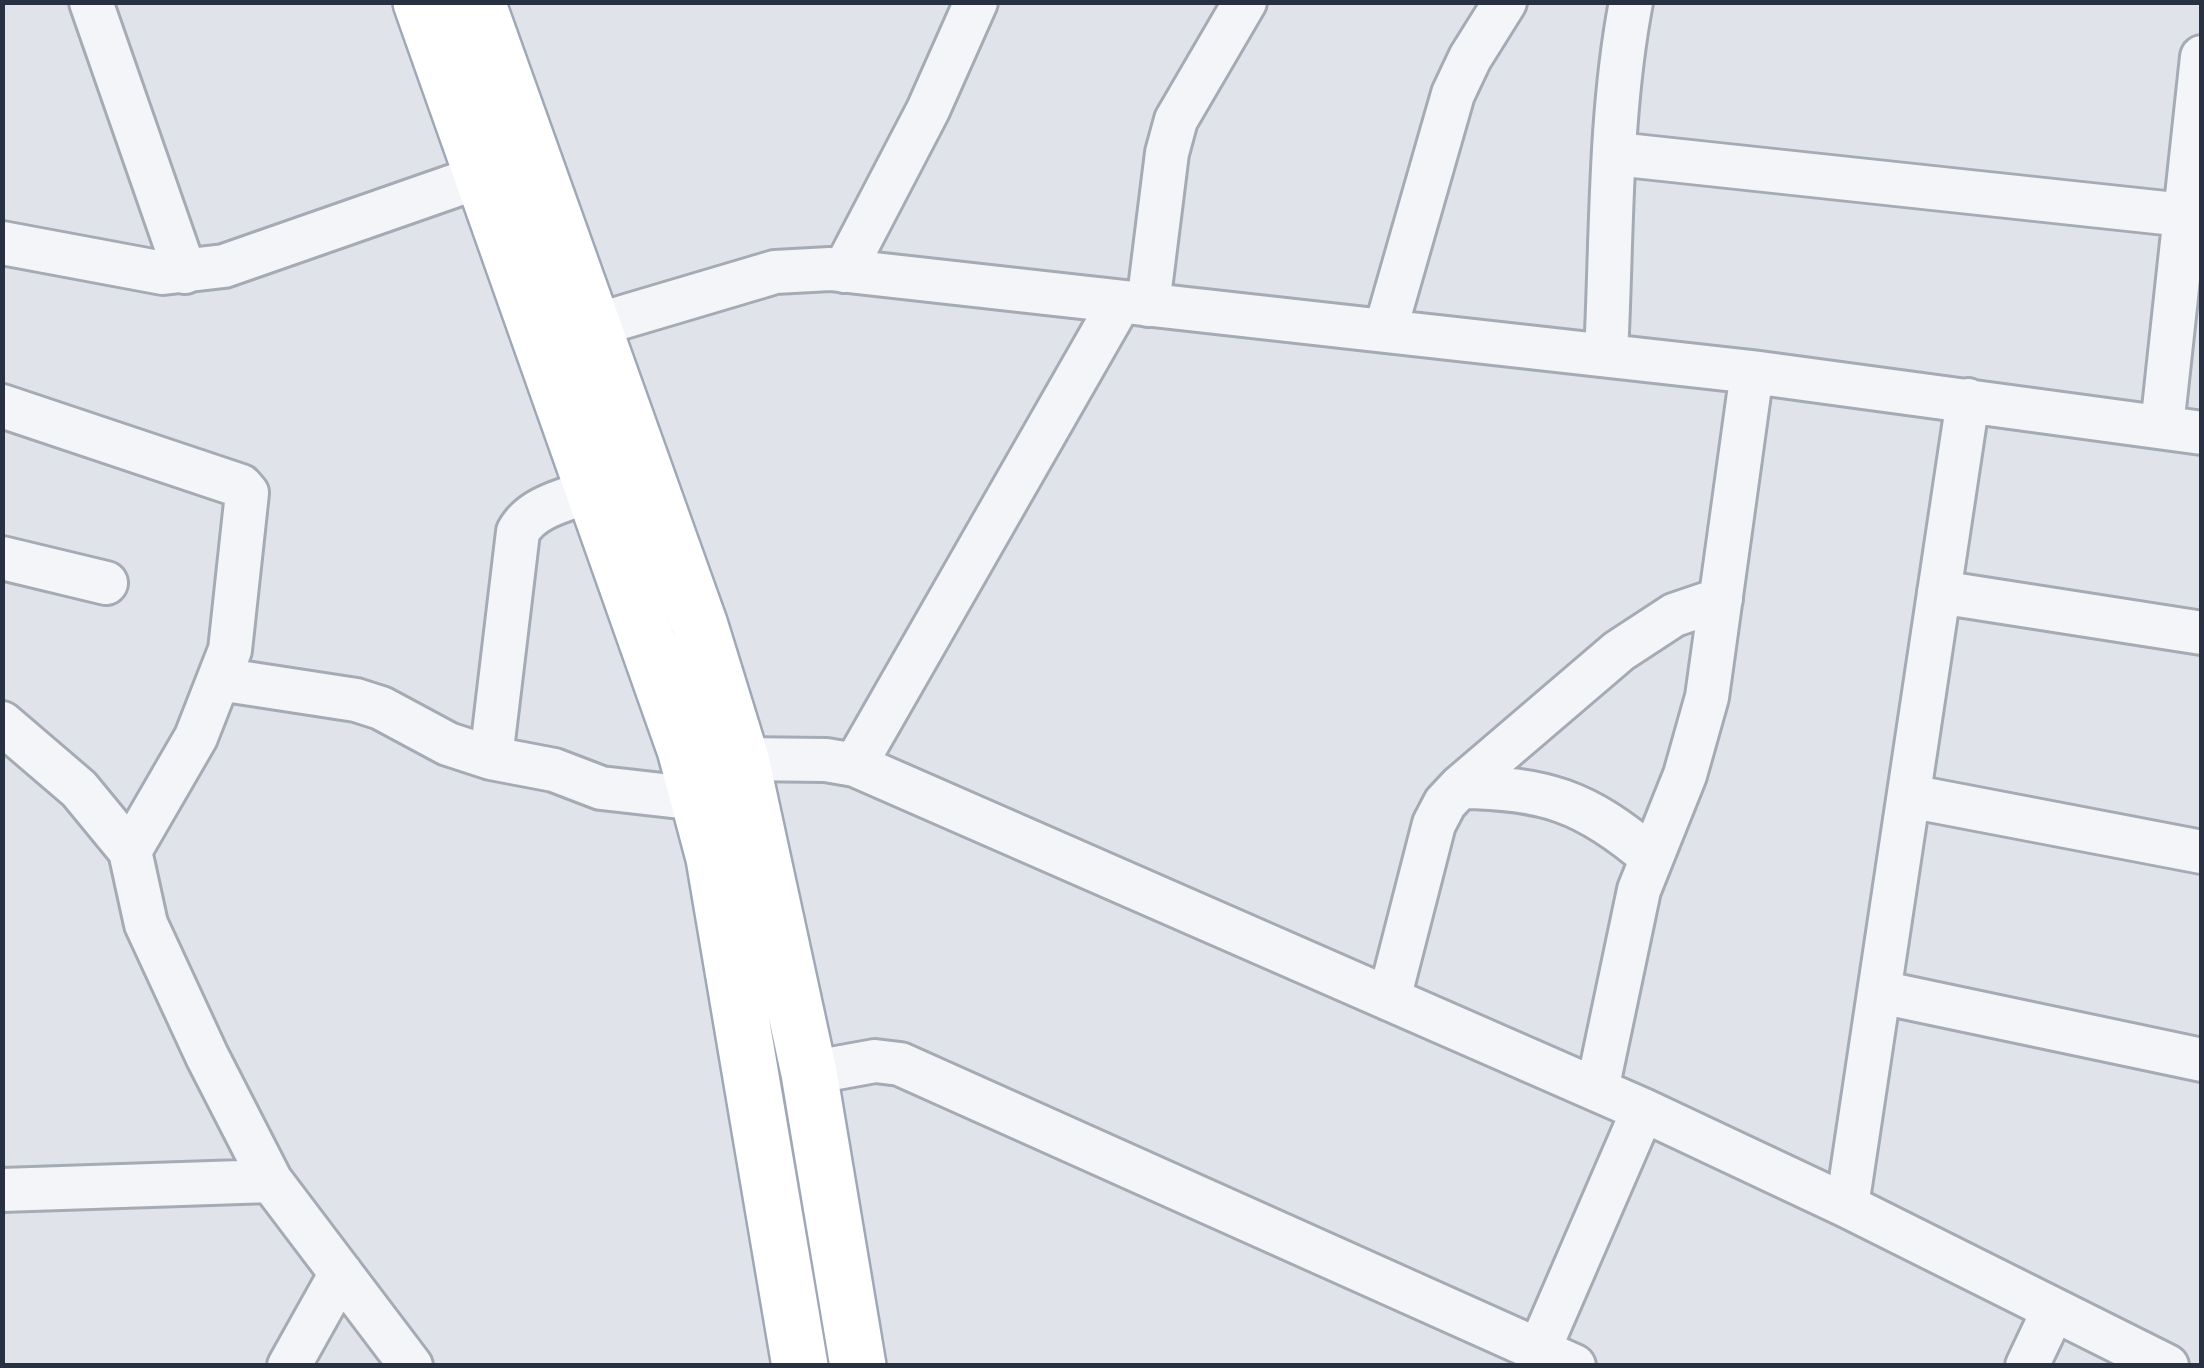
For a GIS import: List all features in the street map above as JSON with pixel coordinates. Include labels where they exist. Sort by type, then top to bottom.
[{"type":"main road","points":[[421,2],[684,749],[698,799],[714,858],[800,1366]]},
{"type":"main road","points":[[476,2],[700,626],[741,759],[809,1074],[858,1366]]},
{"type":"street","points":[[91,2],[185,272]]},
{"type":"street","points":[[844,271],[928,110],[976,2]]},
{"type":"street","points":[[855,766],[1134,304],[1176,120],[1245,2]]},
{"type":"street","points":[[1385,330],[1453,94],[1470,58],[1506,2]]},
{"type":"street","points":[[1606,354],[1622,48],[1631,2]]},
{"type":"street","points":[[592,326],[775,272],[844,271],[1606,354],[2182,430],[2184,215],[2197,140],[2202,57]]},
{"type":"street","points":[[1616,154],[2184,215]]},
{"type":"street","points":[[2,243],[163,274],[185,272],[224,266],[482,176]]},
{"type":"street","points":[[1596,1090],[1639,890],[1694,746],[1708,697],[1752,372]]},
{"type":"street","points":[[1848,1206],[1968,400]]},
{"type":"street","points":[[2,406],[241,486],[247,493],[230,650],[196,737],[130,851]]},
{"type":"street","points":[[491,758],[518,532],[525,520],[539,511],[593,490]]},
{"type":"street","points":[[2,558],[106,583]]},
{"type":"street","points":[[1939,592],[2202,634]]},
{"type":"street","points":[[1389,1000],[1434,824],[1444,803],[1619,651],[1674,614],[1721,599]]},
{"type":"street","points":[[219,679],[356,700],[381,708],[448,744],[491,758],[554,770],[601,788],[698,799]]},
{"type":"street","points":[[4,725],[79,789],[130,851],[146,924],[271,1181],[411,1366]]},
{"type":"street","points":[[741,759],[826,760],[855,766],[1643,1110],[1848,1206],[2168,1366]]},
{"type":"street","points":[[1460,786],[1553,796],[1618,829],[1650,857]]},
{"type":"street","points":[[1909,796],[2202,852]]},
{"type":"street","points":[[1880,992],[2202,1060]]},
{"type":"street","points":[[809,1074],[875,1061],[900,1064],[1557,1358],[1643,1110]]},
{"type":"street","points":[[2,1190],[271,1181]]},
{"type":"street","points":[[289,1366],[341,1273]]},
{"type":"street","points":[[2027,1366],[2053,1311]]}]
